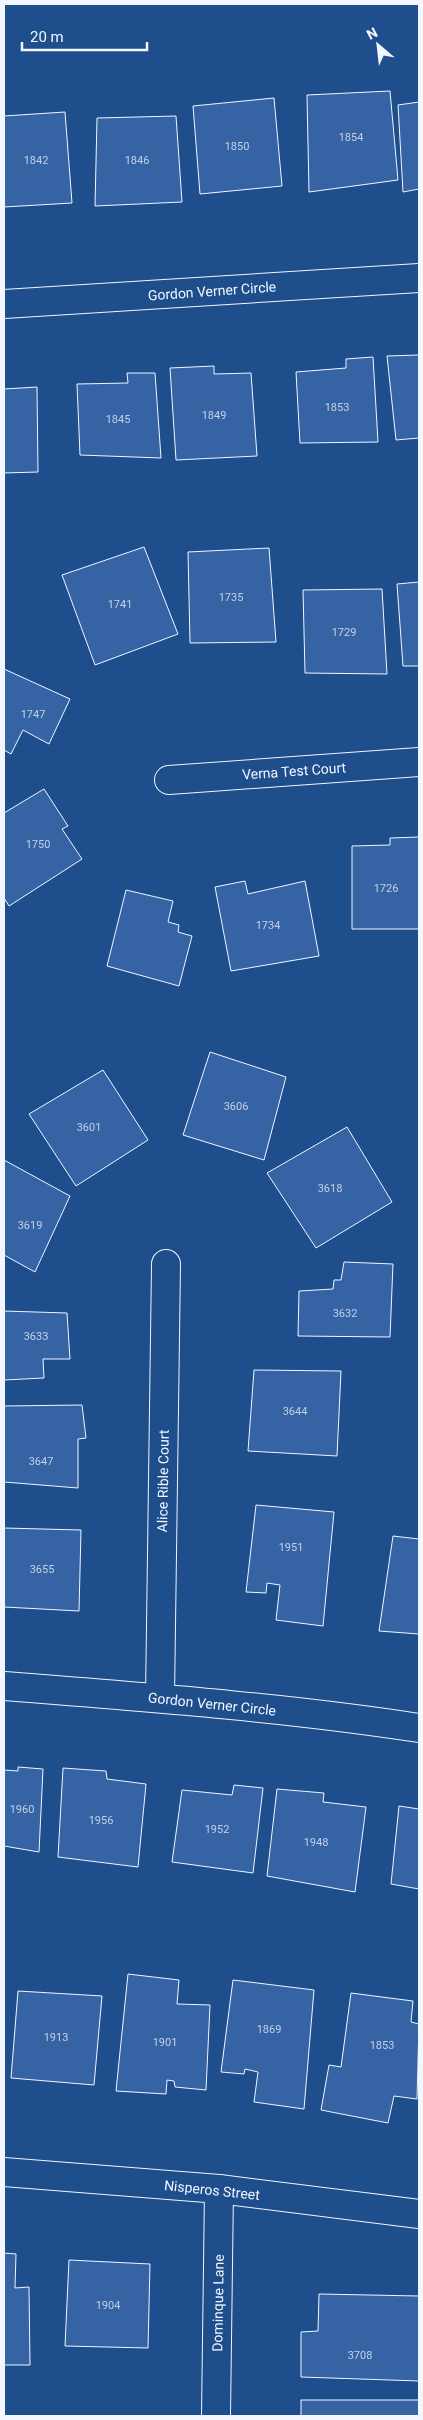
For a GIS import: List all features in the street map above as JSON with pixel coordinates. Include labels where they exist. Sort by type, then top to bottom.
[{"type":"street","name":"Gordon Verner Circle","points":[[4,304],[419,278]]},
{"type":"street","name":"Verna Test Court","points":[[169,780],[419,762]]},
{"type":"street","name":"Alice Rible Court","points":[[160,1698],[166,1264]]},
{"type":"street","name":"Gordon Verner Circle","points":[[4,1686],[160,1698],[419,1728]]},
{"type":"street","name":"Nisperos Street","points":[[4,2172],[219,2189],[419,2214]]},
{"type":"street","name":"Dominque Lane","points":[[216,2416],[219,2189]]},
{"type":"building","points":[[390,91],[398,180],[309,192],[307,95]]},
{"type":"building","points":[[274,98],[282,186],[200,194],[193,106]]},
{"type":"building","points":[[419,102],[419,189],[403,192],[398,105]]},
{"type":"building","points":[[65,112],[72,203],[4,207],[4,116]]},
{"type":"building","points":[[176,116],[182,202],[95,206],[97,118]]},
{"type":"building","points":[[419,355],[419,438],[396,440],[387,356]]},
{"type":"building","points":[[373,357],[378,442],[300,443],[296,372],[346,368],[346,359]]},
{"type":"building","points":[[214,366],[214,374],[251,373],[257,456],[176,460],[170,368]]},
{"type":"building","points":[[127,373],[155,373],[161,458],[80,455],[77,384],[128,383]]},
{"type":"building","points":[[37,387],[38,472],[4,473],[4,389]]},
{"type":"building","points":[[144,547],[178,634],[95,665],[62,575]]},
{"type":"building","points":[[269,548],[276,642],[190,643],[188,552]]},
{"type":"building","points":[[419,582],[419,666],[403,666],[397,584]]},
{"type":"building","points":[[382,589],[387,674],[305,673],[303,590]]},
{"type":"building","points":[[4,669],[70,699],[49,744],[23,730],[11,754],[4,750]]},
{"type":"building","points":[[44,789],[68,826],[62,829],[82,859],[9,906],[4,898],[4,813]]},
{"type":"building","points":[[419,837],[419,929],[352,929],[352,846],[390,845],[390,838]]},
{"type":"building","points":[[245,881],[248,894],[305,881],[319,956],[231,971],[215,887]]},
{"type":"building","points":[[126,890],[173,901],[168,922],[179,925],[178,932],[192,936],[179,986],[107,966]]},
{"type":"building","points":[[210,1052],[286,1077],[264,1160],[183,1135]]},
{"type":"building","points":[[103,1070],[148,1140],[76,1186],[29,1114]]},
{"type":"building","points":[[347,1127],[392,1202],[316,1248],[267,1173]]},
{"type":"building","points":[[4,1160],[70,1196],[35,1272],[4,1255]]},
{"type":"building","points":[[344,1262],[393,1264],[390,1337],[298,1336],[299,1291],[333,1289],[334,1280],[341,1280]]},
{"type":"building","points":[[4,1311],[67,1313],[70,1359],[43,1359],[44,1378],[4,1380]]},
{"type":"building","points":[[254,1370],[341,1371],[337,1456],[248,1451]]},
{"type":"building","points":[[82,1405],[86,1438],[78,1439],[78,1488],[4,1482],[4,1406]]},
{"type":"building","points":[[256,1505],[334,1512],[323,1626],[276,1620],[280,1585],[267,1583],[266,1593],[246,1592]]},
{"type":"building","points":[[4,1528],[81,1530],[79,1611],[4,1607]]},
{"type":"building","points":[[393,1536],[419,1539],[419,1634],[379,1631]]},
{"type":"building","points":[[18,1767],[43,1769],[39,1852],[4,1846],[4,1770],[18,1771]]},
{"type":"building","points":[[63,1768],[106,1771],[107,1779],[146,1784],[138,1867],[58,1857]]},
{"type":"building","points":[[234,1785],[263,1788],[253,1873],[172,1862],[182,1790],[232,1795]]},
{"type":"building","points":[[277,1789],[324,1793],[323,1802],[366,1807],[355,1892],[267,1876]]},
{"type":"building","points":[[399,1806],[419,1809],[419,1889],[391,1884]]},
{"type":"building","points":[[128,1974],[179,1980],[177,2004],[210,2005],[206,2090],[175,2087],[174,2081],[167,2080],[166,2094],[116,2091]]},
{"type":"building","points":[[233,1980],[314,1990],[304,2109],[254,2102],[258,2072],[245,2069],[244,2074],[221,2072]]},
{"type":"building","points":[[18,1991],[102,1996],[94,2085],[11,2078]]},
{"type":"building","points":[[351,1993],[413,2001],[411,2022],[419,2024],[417,2099],[394,2096],[388,2123],[321,2110],[329,2065],[341,2067]]},
{"type":"building","points":[[4,2253],[16,2254],[15,2288],[29,2287],[30,2365],[4,2365]]},
{"type":"building","points":[[69,2260],[150,2264],[148,2348],[65,2346]]},
{"type":"building","points":[[319,2294],[419,2296],[419,2381],[301,2377],[301,2332],[318,2331]]},
{"type":"building","points":[[301,2400],[419,2400],[419,2416],[301,2416]]}]
